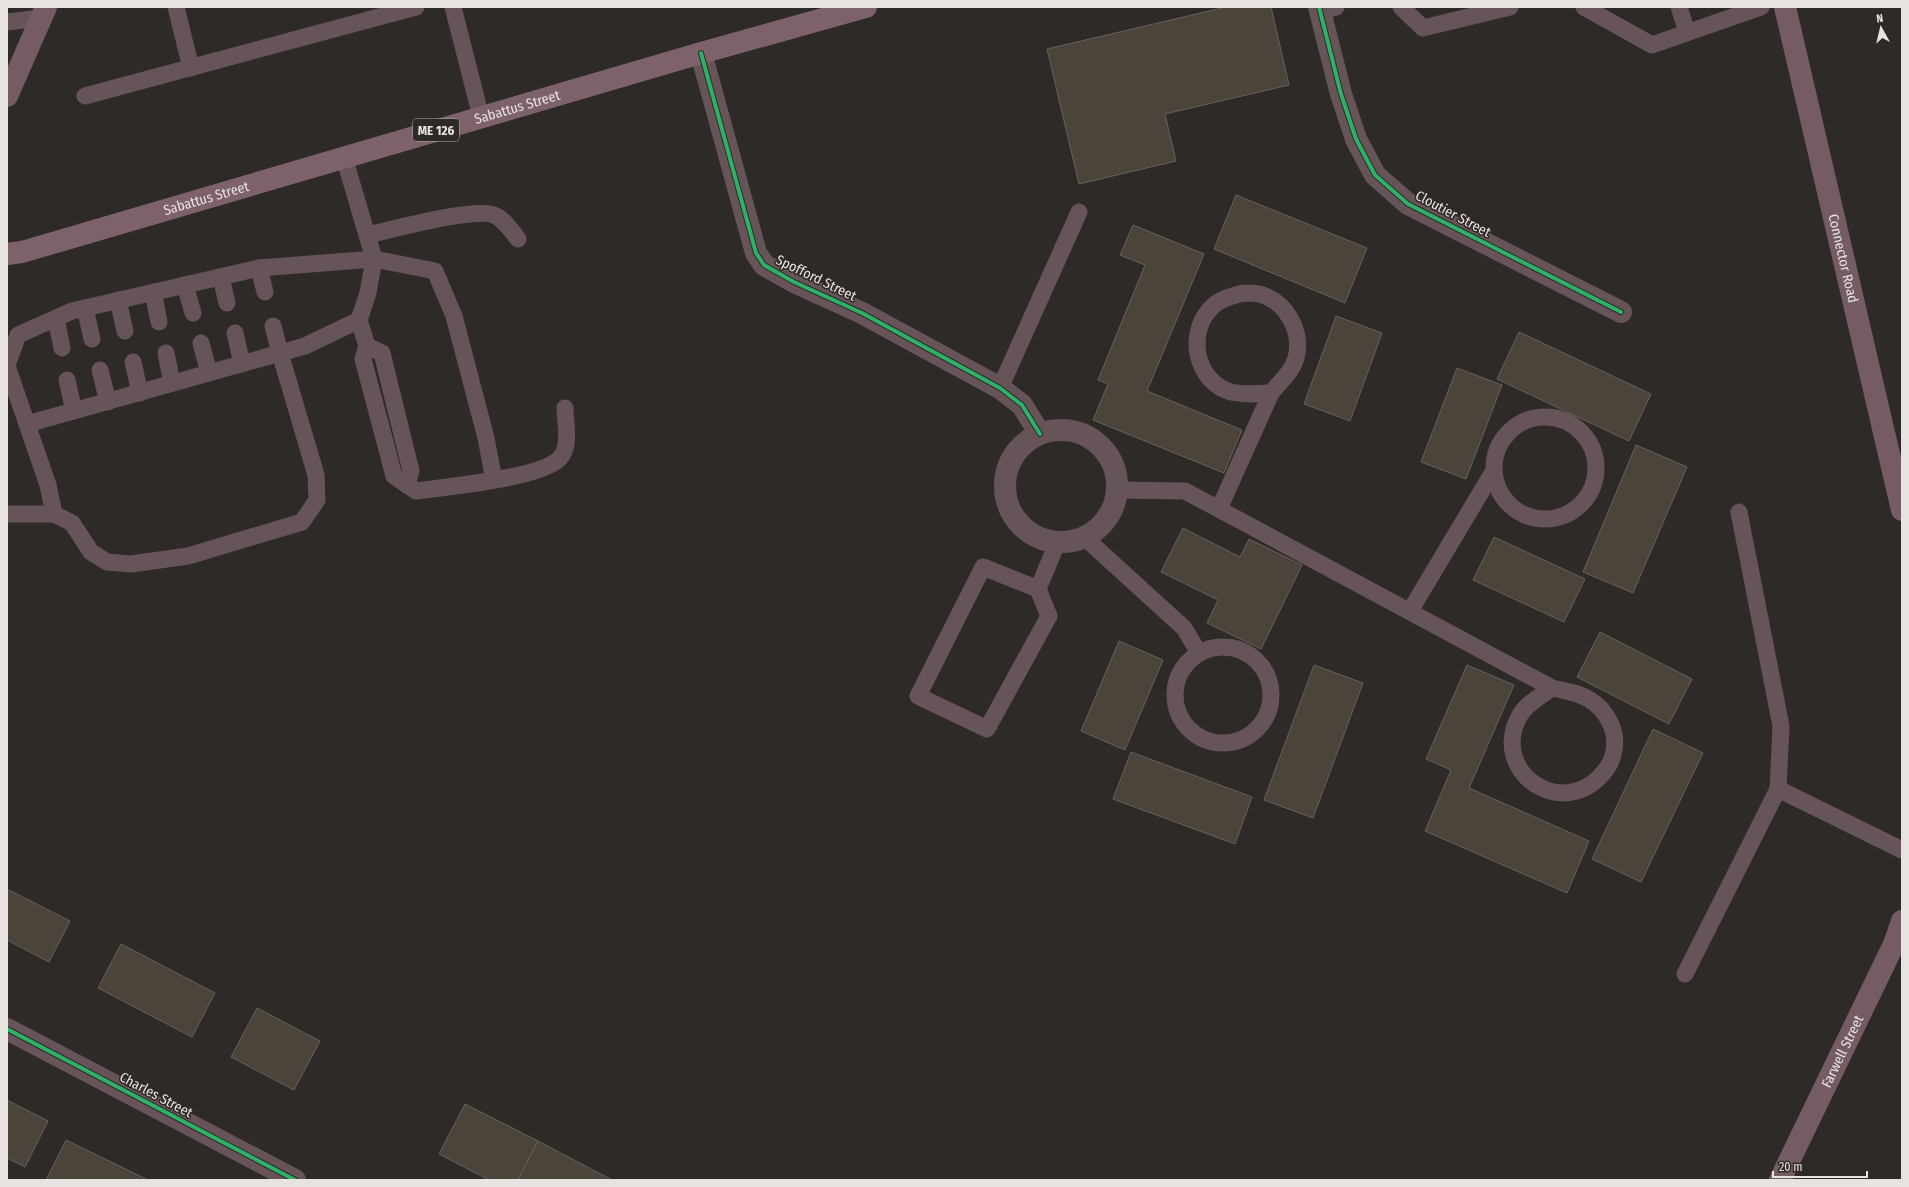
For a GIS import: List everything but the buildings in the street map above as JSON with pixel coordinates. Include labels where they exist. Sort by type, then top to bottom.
[{"type":"main road","name":"Sabattus Street","points":[[7,254],[30,249],[701,52],[866,7]]},
{"type":"main road","name":"Connector Road","points":[[1785,7],[1902,510]]},
{"type":"main road","points":[[7,96],[43,12]]},
{"type":"main road","name":"Farwell Street","points":[[1780,1180],[1894,944],[1902,921]]},
{"type":"street","name":"Cloutier Street","points":[[1325,9],[1341,94],[1356,139],[1375,175],[1408,204],[1621,312]]},
{"type":"street","name":"Spofford Street","points":[[701,52],[756,253],[764,265],[794,282],[862,313],[1000,388],[1022,405],[1040,434]]},
{"type":"street","points":[[1058,430],[1077,432],[1094,440],[1107,454],[1115,471],[1117,490],[1114,504],[1107,517],[1097,528],[1084,536],[1072,540],[1058,541],[1040,538],[1024,528],[1012,513],[1006,495],[1006,476],[1012,459],[1024,444],[1040,434],[1058,430]]},
{"type":"street","name":"Charles Street","points":[[7,1030],[295,1180]]},
{"type":"lane","points":[[176,7],[191,68]]},
{"type":"lane","points":[[85,96],[416,7]]},
{"type":"lane","points":[[453,7],[481,117]]},
{"type":"lane","points":[[1401,7],[1423,28],[1510,7]]},
{"type":"lane","points":[[1584,7],[1652,45],[1761,7]]},
{"type":"lane","points":[[1679,7],[1687,32]]},
{"type":"lane","points":[[7,22],[43,12]]},
{"type":"lane","points":[[344,157],[374,259],[368,293],[359,320],[366,346],[363,359],[394,476],[416,491],[532,473],[560,459],[566,448],[565,408]]},
{"type":"lane","points":[[1000,388],[1079,212]]},
{"type":"lane","points":[[367,235],[468,213],[493,215],[506,224],[518,238]]},
{"type":"lane","points":[[54,514],[48,485],[7,365],[18,335],[72,311],[259,268],[374,259],[435,271],[454,316],[486,438],[494,480]]},
{"type":"lane","points":[[259,268],[265,292]]},
{"type":"lane","points":[[221,277],[228,303]]},
{"type":"lane","points":[[185,285],[193,313]]},
{"type":"lane","points":[[153,292],[159,322]]},
{"type":"lane","points":[[1219,509],[1271,393],[1289,372],[1296,358],[1298,342],[1294,326],[1286,312],[1275,301],[1260,294],[1244,293],[1228,297],[1213,306],[1202,319],[1197,336],[1197,354],[1203,370],[1214,383],[1230,391],[1247,395],[1271,393]]},
{"type":"lane","points":[[118,300],[125,331]]},
{"type":"lane","points":[[85,308],[92,339]]},
{"type":"lane","points":[[56,318],[62,348]]},
{"type":"lane","points":[[27,424],[305,346],[359,320]]},
{"type":"lane","points":[[7,514],[54,514],[72,523],[91,552],[107,562],[131,564],[188,556],[302,522],[317,500],[316,475],[273,326]]},
{"type":"lane","points":[[235,333],[242,364]]},
{"type":"lane","points":[[201,343],[209,373]]},
{"type":"lane","points":[[166,353],[172,383]]},
{"type":"lane","points":[[133,362],[140,393]]},
{"type":"lane","points":[[100,370],[108,402]]},
{"type":"lane","points":[[68,380],[74,411]]},
{"type":"lane","points":[[1410,611],[1493,472],[1493,463],[1498,447],[1507,433],[1520,422],[1536,417],[1553,417],[1569,422],[1582,433],[1592,446],[1596,462],[1595,479],[1589,495],[1585,500],[1577,508],[1562,516],[1545,519],[1528,516],[1512,508],[1501,495],[1493,472]]},
{"type":"lane","points":[[1117,490],[1185,491],[1552,688],[1580,694],[1595,702],[1607,715],[1613,731],[1614,748],[1606,769],[1600,779],[1586,789],[1570,794],[1554,793],[1538,787],[1525,777],[1516,762],[1512,747],[1514,730],[1520,715],[1531,703],[1552,688]]},
{"type":"lane","points":[[1685,974],[1778,789],[1781,726],[1739,512]]},
{"type":"lane","points":[[1084,536],[1184,628],[1199,653]]},
{"type":"lane","points":[[1038,589],[983,567],[918,696],[987,730],[1049,616],[1038,589],[1058,541]]},
{"type":"lane","points":[[1214,647],[1229,647],[1244,651],[1257,660],[1266,672],[1271,687],[1272,702],[1267,717],[1257,730],[1245,739],[1229,744],[1212,743],[1197,736],[1184,725],[1176,710],[1174,694],[1177,677],[1186,663],[1199,653],[1214,647]]},
{"type":"lane","points":[[1778,789],[1902,850]]},
{"type":"cycle path","points":[[1319,7],[1341,94],[1356,139],[1375,175],[1408,204],[1621,312]]},
{"type":"cycle path","points":[[701,53],[756,253],[764,265],[794,282],[862,313],[1000,388],[1022,405],[1040,434]]},
{"type":"cycle path","points":[[7,1029],[295,1180]]}]
